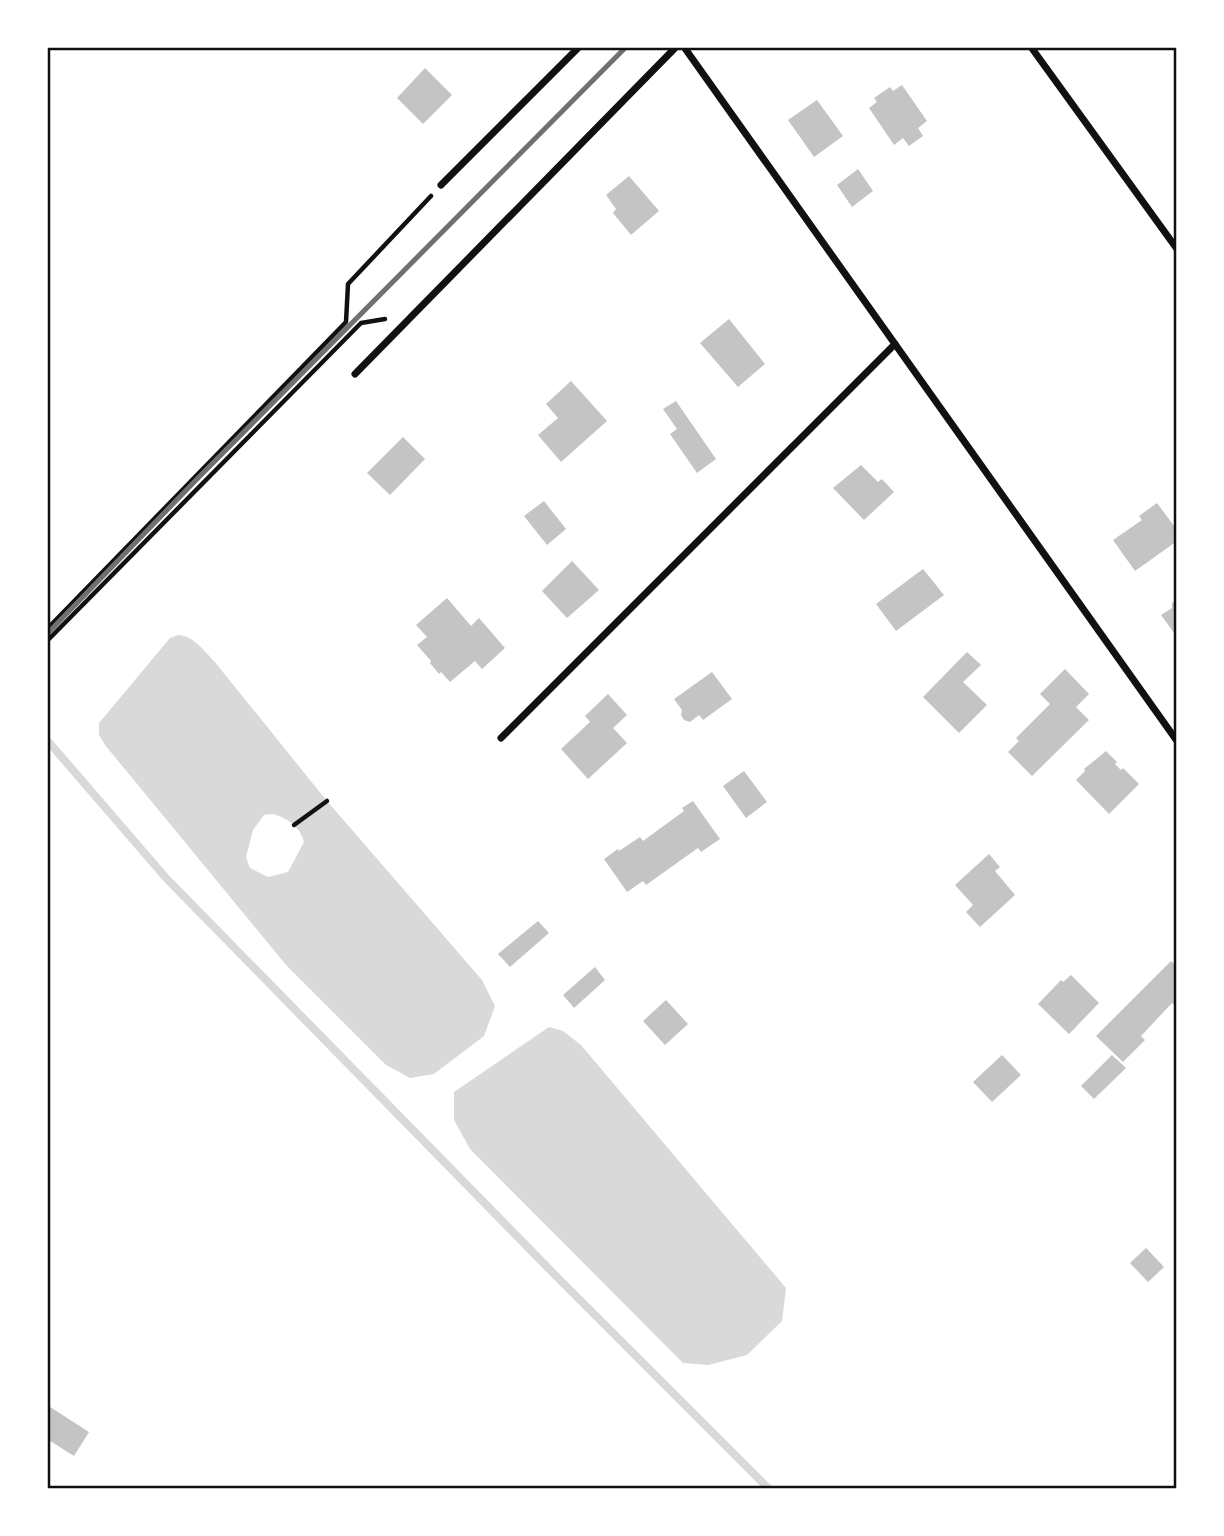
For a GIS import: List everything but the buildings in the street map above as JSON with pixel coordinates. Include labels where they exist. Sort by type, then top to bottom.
[{"type":"street","points":[[441,185],[579,47]]},
{"type":"street","points":[[355,374],[676,47]]},
{"type":"street","points":[[684,47],[1177,741]]},
{"type":"street","points":[[1031,47],[1177,249]]},
{"type":"street","points":[[501,738],[895,344]]},
{"type":"path","points":[[47,629],[346,322],[348,284],[441,185]]},
{"type":"path","points":[[47,641],[361,323],[414,315]]},
{"type":"path","points":[[294,825],[327,802]]},
{"type":"shaded area","points":[[178,635],[189,638],[214,661],[327,801],[482,980],[495,1006],[484,1036],[434,1074],[410,1078],[386,1065],[286,965],[105,745],[99,735],[99,723],[170,638]],"holes":[[[264,815],[278,816],[296,828],[304,842],[288,872],[268,877],[250,868],[246,857],[253,830]]]},
{"type":"shaded area","points":[[549,1027],[563,1031],[581,1045],[786,1288],[782,1321],[747,1355],[708,1365],[683,1363],[470,1149],[454,1120],[454,1092]]},
{"type":"waterway","points":[[47,740],[166,878],[769,1489]]},
{"type":"railway","points":[[47,634],[626,47]]}]
